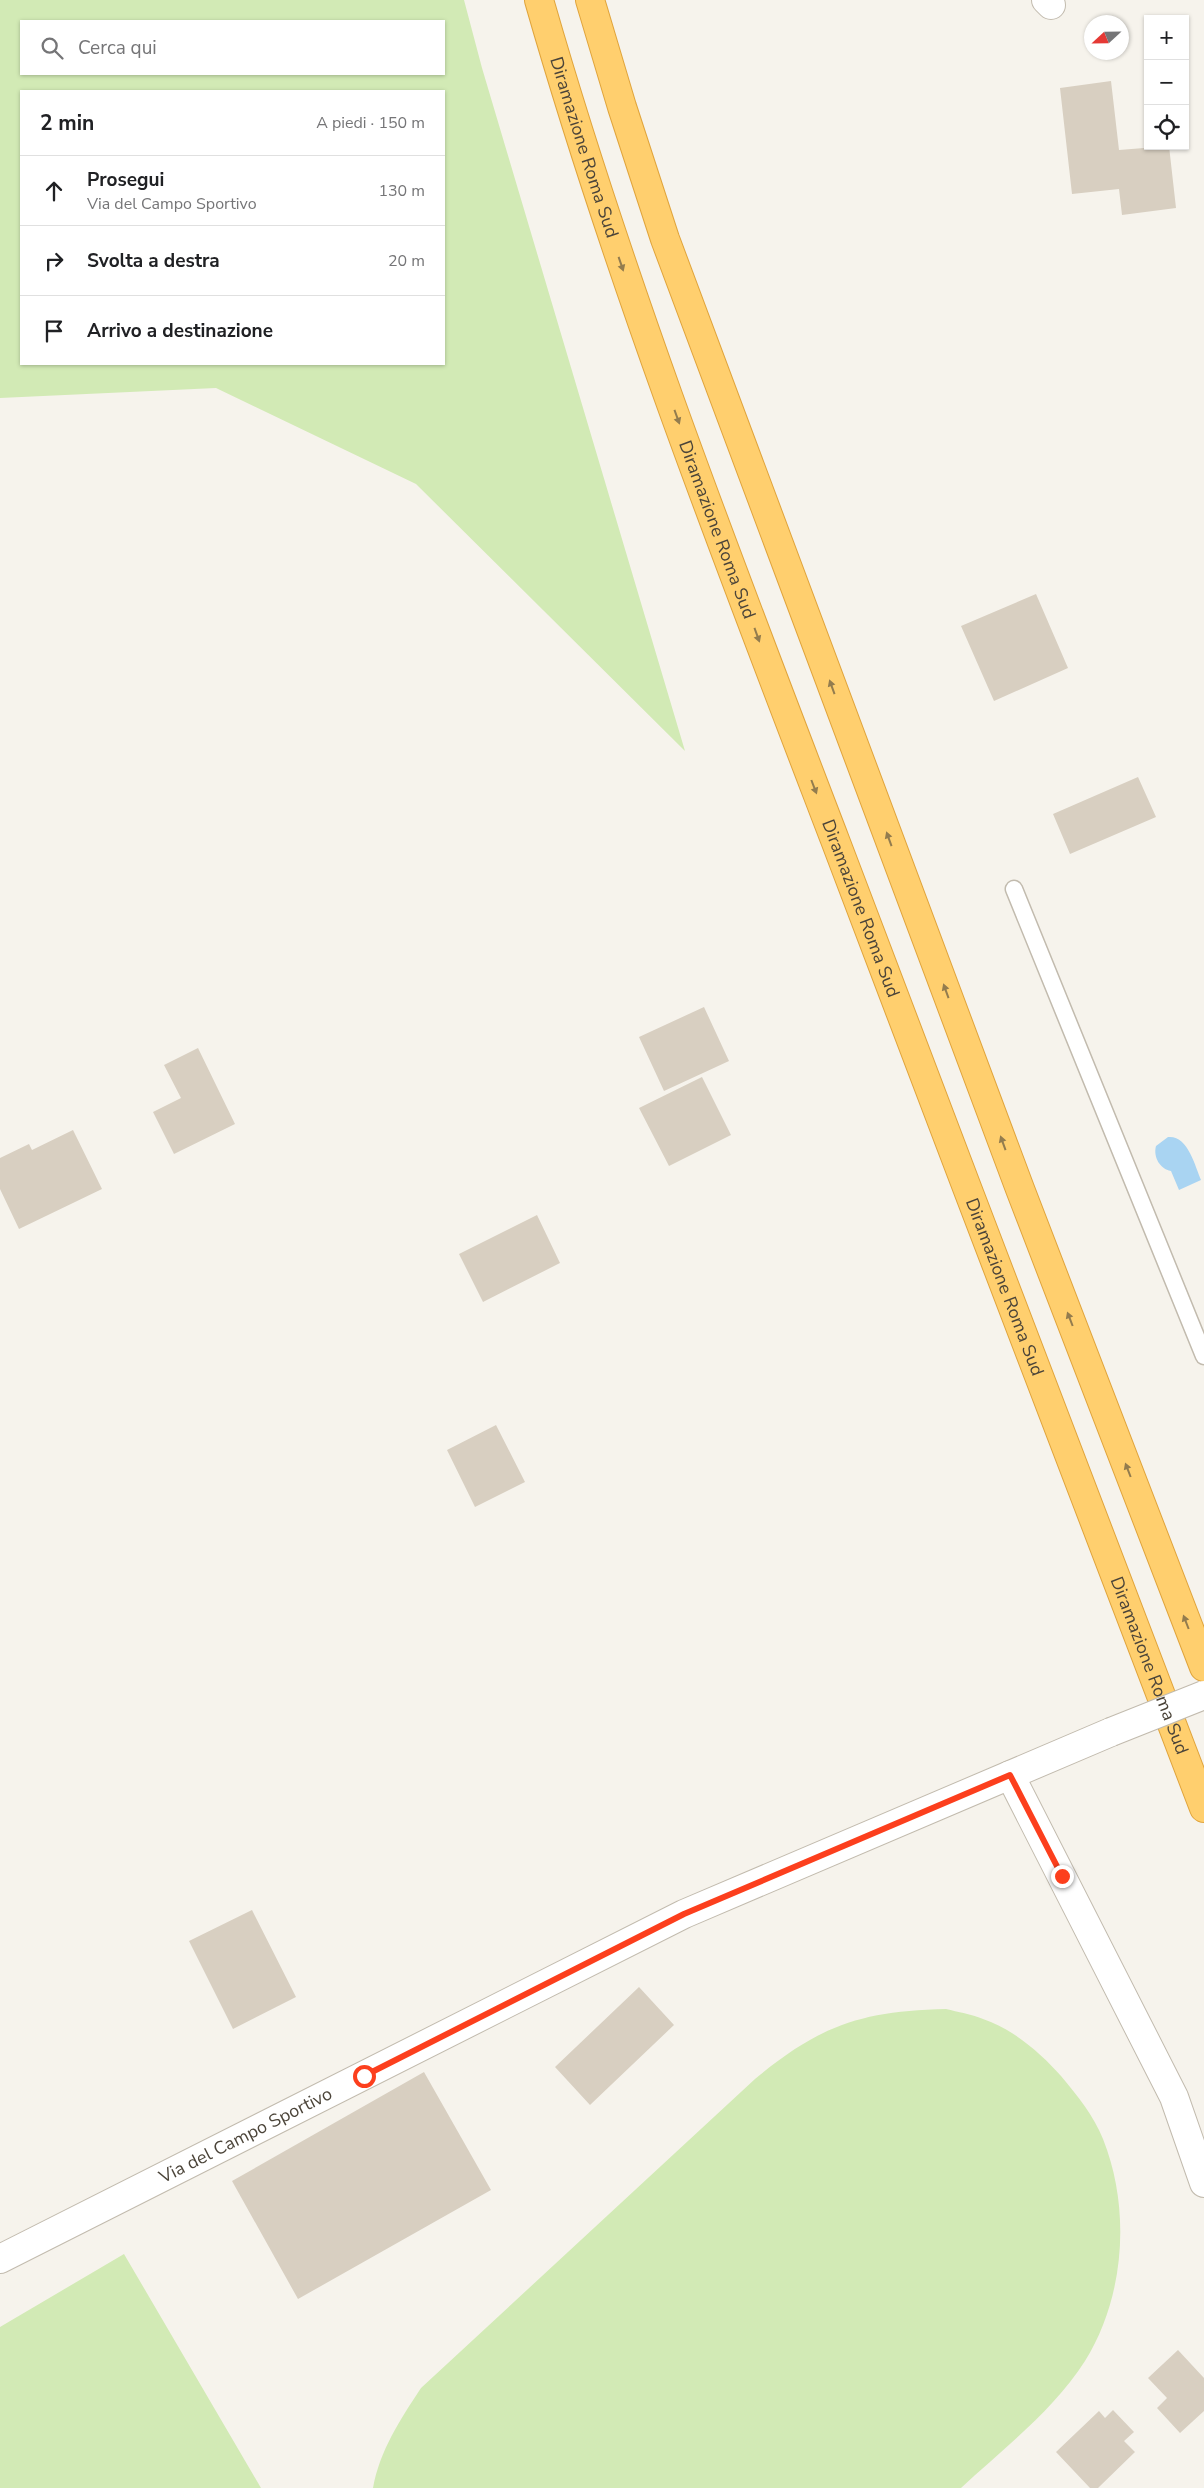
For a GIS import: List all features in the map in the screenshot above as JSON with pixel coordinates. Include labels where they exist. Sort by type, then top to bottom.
[{"type":"highway","name":"Diramazione Roma Sud","points":[[539,0],[572,116],[626,280],[805,762],[1204,1808]]},
{"type":"highway","points":[[590,0],[622,107],[666,239],[1020,1189],[1204,1668]]},
{"type":"street","name":"Via del Campo Sportivo","points":[[0,2259],[684,1914],[1111,1732],[1204,1696]]},
{"type":"street","points":[[1010,1775],[1174,2097],[1204,2183]]},
{"type":"lane","points":[[1014,889],[1204,1356]]},
{"type":"green space","points":[[0,0],[464,0],[482,68],[685,751],[416,484],[216,388],[0,398]]},
{"type":"green space","points":[[946,2009],[978,2017],[1016,2035],[1045,2059],[1067,2083],[1090,2114],[1103,2139],[1112,2166],[1118,2194],[1120,2223],[1120,2252],[1116,2281],[1109,2309],[1085,2361],[1043,2412],[1011,2444],[961,2488],[373,2488],[380,2461],[386,2448],[398,2424],[421,2388],[755,2079],[800,2046],[843,2024],[890,2013]]},
{"type":"green space","points":[[124,2254],[261,2488],[0,2488],[0,2327]]},
{"type":"water","points":[[1168,1137],[1181,1141],[1186,1146],[1201,1180],[1179,1190],[1171,1171],[1164,1168],[1158,1162],[1155,1150],[1156,1146]]},
{"type":"building","points":[[1111,81],[1119,150],[1144,148],[1144,150],[1169,150],[1176,208],[1122,215],[1119,189],[1072,194],[1060,88]]},
{"type":"building","points":[[1036,594],[1068,668],[994,701],[961,626]]},
{"type":"building","points":[[1138,777],[1156,817],[1070,854],[1053,814]]},
{"type":"building","points":[[704,1007],[729,1061],[664,1091],[639,1037]]},
{"type":"building","points":[[198,1048],[235,1124],[174,1154],[153,1112],[181,1098],[164,1065]]},
{"type":"building","points":[[702,1077],[731,1135],[669,1166],[639,1108]]},
{"type":"building","points":[[73,1130],[102,1189],[19,1229],[0,1189],[0,1158],[29,1144],[32,1150]]},
{"type":"building","points":[[537,1215],[560,1263],[483,1302],[459,1254]]},
{"type":"building","points":[[496,1425],[525,1482],[475,1507],[447,1450]]},
{"type":"building","points":[[252,1910],[296,1997],[233,2029],[189,1941]]},
{"type":"building","points":[[639,1987],[674,2025],[590,2105],[555,2067]]},
{"type":"building","points":[[424,2072],[491,2190],[298,2299],[232,2181]]},
{"type":"building","points":[[1178,2350],[1204,2378],[1204,2411],[1180,2433],[1157,2408],[1167,2398],[1148,2378]]},
{"type":"building","points":[[1113,2410],[1134,2432],[1124,2441],[1135,2452],[1098,2488],[1090,2488],[1056,2452],[1099,2411],[1105,2418]]},
{"type":"route","points":[[364,2076],[684,1914],[1010,1775],[1062,1876]]}]
